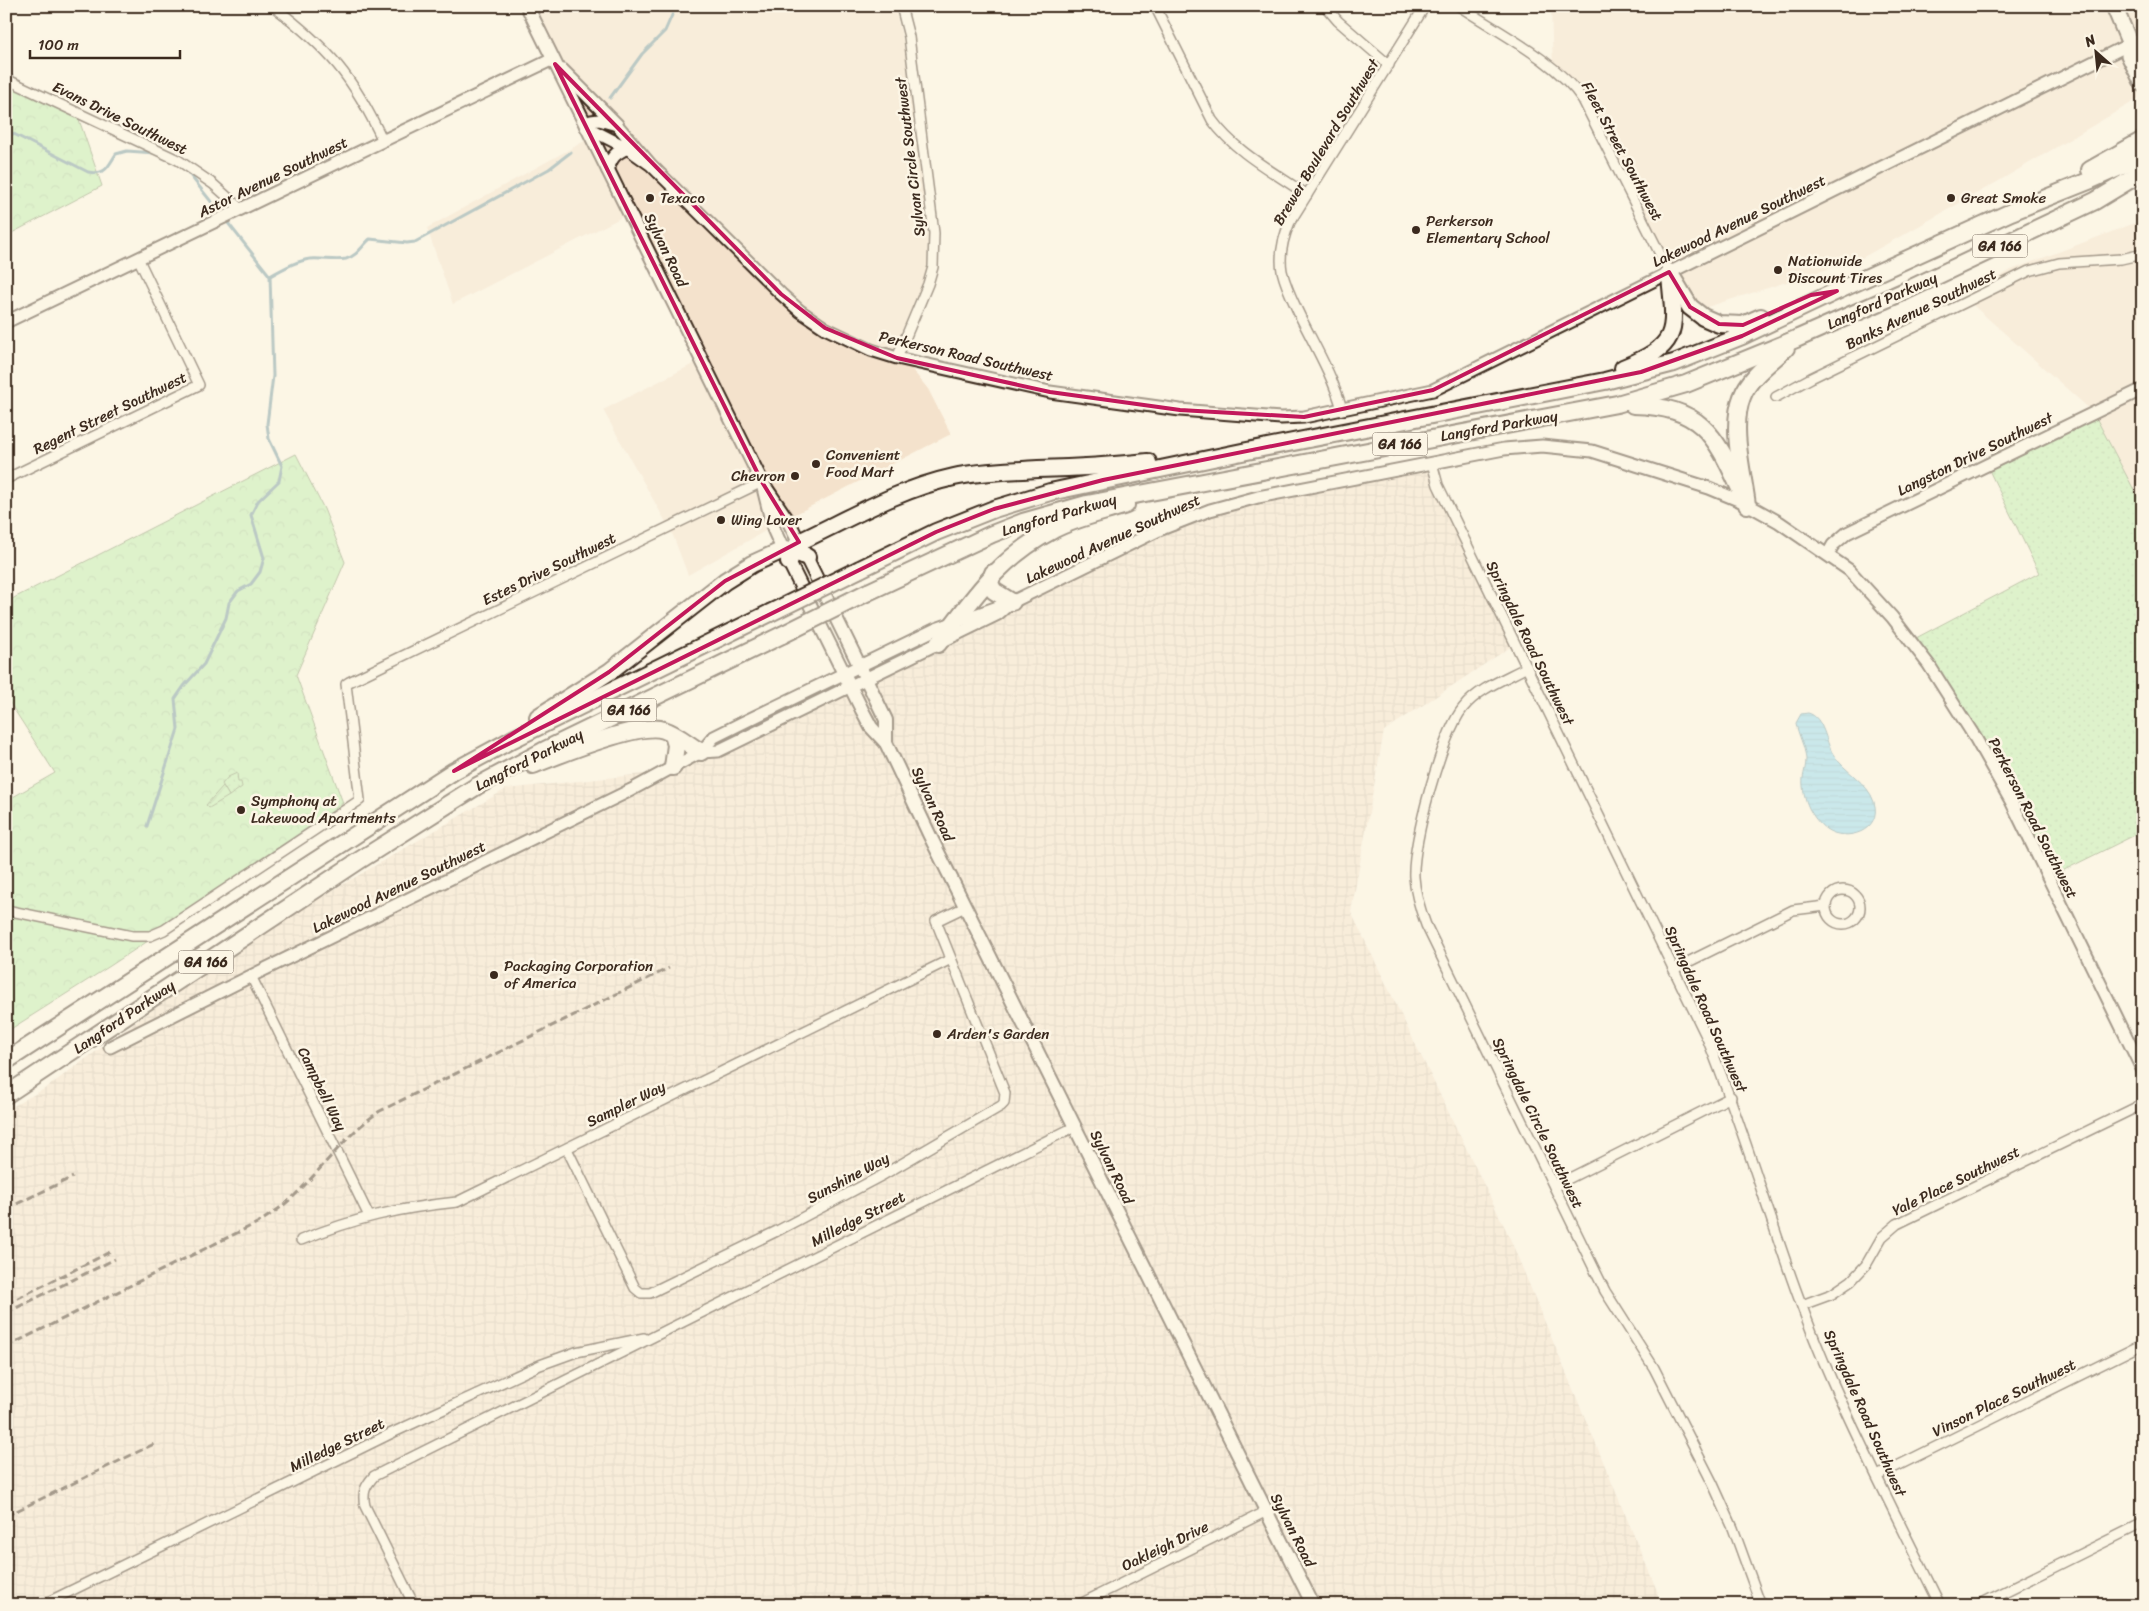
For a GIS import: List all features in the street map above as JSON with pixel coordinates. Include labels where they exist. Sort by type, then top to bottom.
[{"type":"highway","points":[[2011,212],[2143,140]]},
{"type":"highway","name":"Langford Parkway","points":[[6,1061],[454,771],[513,740],[936,532],[1022,501],[1059,490],[1605,381],[1674,363],[1742,336],[2011,212],[2143,157]]},
{"type":"highway","name":"Langford Parkway","points":[[6,1095],[360,860],[477,786],[543,751],[960,548],[1023,522],[1087,504],[1616,404],[1686,384],[1796,340],[1905,291],[2095,201],[2143,172]]},
{"type":"highway","points":[[2095,201],[2143,180]]},
{"type":"highway","points":[[1669,272],[1690,307],[1703,317],[1719,324],[1742,325],[1812,295],[1837,291]]},
{"type":"highway","points":[[1583,384],[1649,357],[1665,344],[1672,329],[1674,313],[1669,272]]},
{"type":"highway","points":[[1747,505],[1736,419],[1742,396],[1755,376],[1796,340]]},
{"type":"highway","points":[[1616,404],[1666,407],[1702,426],[1716,441],[1724,454],[1747,505]]},
{"type":"highway","points":[[454,771],[609,672],[725,581],[752,564],[794,552],[896,496],[956,477],[998,471],[1111,466],[1242,452]]},
{"type":"highway","points":[[938,644],[993,573],[1022,548],[1055,529],[1184,486]]},
{"type":"highway","points":[[993,573],[990,584],[994,591],[1012,602]]},
{"type":"highway","points":[[477,786],[629,732],[654,728],[664,730],[701,752]]},
{"type":"highway","points":[[673,735],[676,745],[673,766]]},
{"type":"main road","name":"Sylvan Road","points":[[527,6],[762,482],[789,522],[794,552],[850,688],[871,727],[886,743],[965,907],[1313,1605]]},
{"type":"main road","points":[[2114,6],[2136,40],[2143,56]]},
{"type":"main road","points":[[2136,40],[2129,55],[2143,84]]},
{"type":"main road","points":[[554,62],[617,125]]},
{"type":"main road","points":[[608,170],[609,163],[613,157],[618,152],[627,148]]},
{"type":"main road","name":"Sylvan Road","points":[[762,482],[774,530],[794,552],[860,666],[886,720],[886,743]]},
{"type":"street","points":[[273,6],[308,33],[331,56],[351,81],[367,107],[383,140]]},
{"type":"street","name":"Sylvan Circle Southwest","points":[[897,358],[928,284],[933,267],[934,233],[909,37],[901,6]]},
{"type":"street","points":[[1155,6],[1212,120],[1222,134],[1236,148],[1307,195]]},
{"type":"street","points":[[1325,6],[1338,21],[1389,65]]},
{"type":"street","name":"Brewer Boulevard Southwest","points":[[1342,409],[1337,391],[1288,289],[1282,270],[1281,252],[1285,235],[1307,195],[1425,6]]},
{"type":"street","name":"Fleet Street Southwest","points":[[1459,6],[1554,67],[1573,84],[1583,100],[1669,272]]},
{"type":"street","name":"Lakewood Avenue Southwest","points":[[1342,409],[1433,390],[2136,40]]},
{"type":"street","name":"Astor Avenue Southwest","points":[[6,322],[383,140],[554,62]]},
{"type":"street","name":"Evans Drive Southwest","points":[[6,78],[178,160],[213,184],[241,209]]},
{"type":"street","points":[[586,127],[592,121],[599,120],[617,125]]},
{"type":"street","name":"Perkerson Road Southwest","points":[[617,125],[651,165],[800,311],[847,340],[897,358],[1050,392],[1180,410],[1281,418],[1304,417],[1342,409]]},
{"type":"street","name":"Perkerson Road Southwest","points":[[586,127],[627,148],[651,165]]},
{"type":"street","name":"Banks Avenue Southwest","points":[[1776,397],[2030,271],[2059,263],[2121,259],[2143,254]]},
{"type":"street","name":"Regent Street Southwest","points":[[6,478],[199,385],[138,258]]},
{"type":"street","name":"Langston Drive Southwest","points":[[1828,554],[1833,544],[1847,533],[2143,389]]},
{"type":"street","name":"Perkerson Road Southwest","points":[[1432,463],[1504,449],[1542,446],[1592,451],[1709,488],[1747,505],[1779,522],[1849,570],[1892,617],[1929,665],[1976,739],[2011,801],[2143,1071]]},
{"type":"street","name":"Lakewood Avenue Southwest","points":[[110,1047],[631,790],[701,752],[714,737],[843,673],[936,629],[1012,602],[1159,530],[1210,510],[1258,497],[1432,463]]},
{"type":"street","name":"Springdale Road Southwest","points":[[1432,463],[1438,484],[1707,1038],[1731,1097],[1802,1305],[1832,1383],[1940,1605]]},
{"type":"street","name":"Estes Drive Southwest","points":[[6,910],[132,936],[150,936],[164,930],[360,800],[346,684],[348,682],[762,482]]},
{"type":"street","name":"Lakewood Avenue Southwest","points":[[701,752],[718,751],[850,688],[998,614],[1012,602]]},
{"type":"street","name":"Springdale Circle Southwest","points":[[1527,667],[1478,694],[1464,707],[1452,724],[1444,742],[1417,840],[1414,878],[1418,902],[1426,925],[1605,1291],[1654,1368],[1713,1484],[1733,1528],[1761,1605]]},
{"type":"street","points":[[1674,969],[1792,910],[1826,906]]},
{"type":"street","name":"Sunshine Way","points":[[567,1149],[635,1288],[641,1293],[650,1293],[777,1231],[881,1176],[1004,1103],[1005,1093],[936,921],[965,907]]},
{"type":"street","name":"Sampler Way","points":[[301,1240],[332,1227],[369,1216],[413,1206],[457,1202],[951,959]]},
{"type":"street","name":"Campbell Way","points":[[251,976],[369,1216]]},
{"type":"street","points":[[1554,1186],[1731,1097]]},
{"type":"street","name":"Yale Place Southwest","points":[[1802,1305],[1832,1294],[1851,1281],[1866,1264],[1882,1237],[1897,1224],[2143,1104]]},
{"type":"street","name":"Milledge Street","points":[[414,1605],[365,1506],[363,1497],[366,1485],[374,1476],[1074,1127]]},
{"type":"street","name":"Milledge Street","points":[[42,1605],[392,1433],[540,1365],[576,1352],[615,1342],[654,1336]]},
{"type":"street","name":"Vinson Place Southwest","points":[[1877,1476],[2143,1344]]},
{"type":"street","name":"Oakleigh Drive","points":[[1078,1605],[1265,1512]]},
{"type":"street","points":[[1978,1605],[2143,1523]]},
{"type":"highlighted area","points":[[555,64],[781,294],[825,328],[897,358],[1050,392],[1180,410],[1304,417],[1433,390],[1669,272],[1690,307],[1719,324],[1743,325],[1811,295],[1837,291],[1742,336],[1641,372],[1103,480],[994,509],[936,532],[454,771],[609,672],[725,581],[799,542],[762,482]]},
{"type":"shaded area","points":[[522,6],[894,6],[925,125],[928,269],[895,349],[928,389],[951,434],[786,519],[688,575],[672,533],[603,410],[703,359],[628,214],[453,304],[427,228],[590,138]]},
{"type":"shaded area","points":[[1551,6],[2143,6],[2143,96],[1997,182],[1860,259],[1691,312],[1592,118],[1553,69]]},
{"type":"shaded area","points":[[2143,220],[2143,507],[2093,412],[1965,298],[2011,270]]},
{"type":"shaded area","points":[[1428,471],[1512,646],[1384,731],[1351,912],[1509,1236],[1663,1605],[6,1605],[6,1110],[46,1088],[248,940],[506,789],[680,770],[1226,502]]},
{"type":"green space","points":[[6,79],[76,111],[102,186],[6,236]]},
{"type":"green space","points":[[2093,412],[2143,507],[2143,831],[2052,876],[1916,638],[2039,573],[1988,468]]},
{"type":"green space","points":[[296,454],[324,509],[345,562],[296,675],[343,803],[233,885],[6,1032],[6,801],[55,773],[6,697],[6,602]]},
{"type":"green space","points":[[237,773],[238,782],[241,782],[242,787],[229,796],[222,784],[228,777]]},
{"type":"green space","points":[[223,786],[229,796],[209,808],[206,805]]},
{"type":"water","points":[[1808,713],[1818,719],[1833,754],[1871,795],[1875,812],[1873,820],[1861,832],[1843,835],[1826,829],[1816,820],[1808,805],[1803,785],[1806,762],[1805,754],[1796,723],[1801,714]]},
{"type":"waterway","points":[[610,98],[642,54],[665,31],[676,6]]},
{"type":"waterway","points":[[6,130],[88,172],[94,173],[108,167],[116,154],[127,151],[155,153]]},
{"type":"waterway","points":[[270,276],[305,260],[350,258],[370,239],[407,243],[415,242],[549,169],[571,152]]},
{"type":"waterway","points":[[147,826],[178,729],[175,699],[204,664],[226,618],[229,603],[238,591],[251,584],[260,572],[264,558],[251,515],[258,501],[279,481],[282,466],[269,439],[267,424],[273,376],[270,276],[186,170]]},
{"type":"railway","points":[[6,1347],[261,1221],[291,1199],[356,1130],[380,1111],[669,968]]},
{"type":"railway","points":[[6,1209],[73,1177]]},
{"type":"railway","points":[[6,1304],[110,1252]]},
{"type":"railway","points":[[6,1313],[115,1259]]},
{"type":"railway","points":[[6,1516],[154,1444]]},
{"type":"place","name":"Texaco","points":[[650,198]]},
{"type":"place","name":"Great Smoke","points":[[1951,198]]},
{"type":"place","name":"Perkerson Elementary School","points":[[1416,230]]},
{"type":"place","name":"Nationwide Discount Tires","points":[[1778,270]]},
{"type":"place","name":"Convenient Food Mart","points":[[816,464]]},
{"type":"place","name":"Chevron","points":[[795,476]]},
{"type":"place","name":"Wing Lover","points":[[721,520]]},
{"type":"place","name":"Symphony at Lakewood Apartments","points":[[241,810]]},
{"type":"place","name":"Packaging Corporation of America","points":[[494,975]]},
{"type":"place","name":"Arden's Garden","points":[[937,1034]]}]
